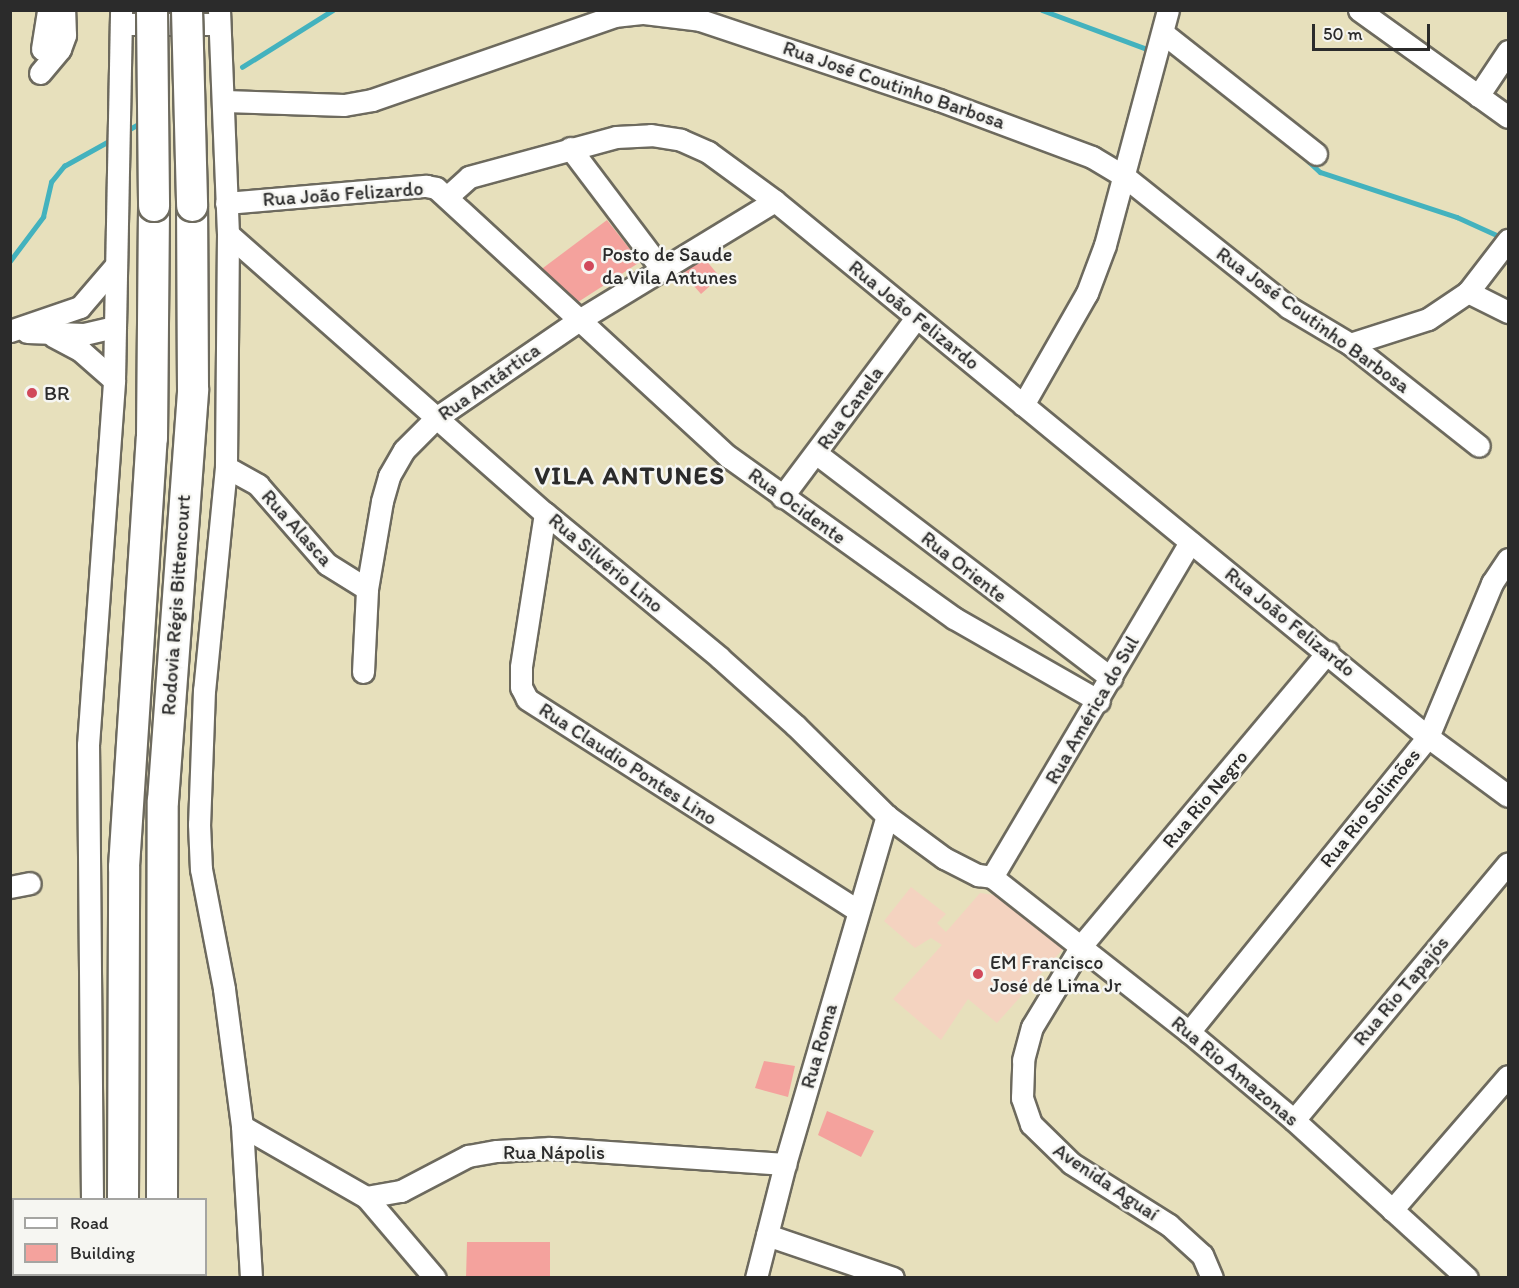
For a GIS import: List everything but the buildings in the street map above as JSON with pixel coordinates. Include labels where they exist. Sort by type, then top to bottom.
[{"type":"highway","name":"Rodovia Régis Bittencourt","points":[[123,1198],[124,867],[152,438],[154,206],[152,10]]},
{"type":"highway","name":"Rodovia Régis Bittencourt","points":[[162,1198],[163,801],[194,389],[187,10]]},
{"type":"street","points":[[42,49],[48,10]]},
{"type":"street","points":[[40,73],[60,49],[65,35],[64,10]]},
{"type":"street","points":[[1023,405],[1087,293],[1124,176],[1168,10]]},
{"type":"street","points":[[1359,10],[1509,117]]},
{"type":"street","name":"Rua José Coutinho Barbosa","points":[[225,100],[344,105],[372,100],[523,45],[614,16],[644,13],[700,20],[928,96],[1092,157],[1124,176],[1242,273],[1350,344],[1479,446]]},
{"type":"street","points":[[92,1198],[88,746],[114,380],[121,17],[219,17],[225,100],[228,234],[226,467],[204,690],[199,824],[201,869],[224,988],[242,1126],[251,1278]]},
{"type":"street","points":[[1159,46],[1316,154]]},
{"type":"street","points":[[1478,96],[1509,51]]},
{"type":"street","name":"Rua João Felizardo","points":[[226,203],[426,186],[447,197],[469,177],[616,137],[651,135],[681,140],[708,152],[775,201],[1190,542],[1328,652],[1428,737],[1509,796]]},
{"type":"street","points":[[570,148],[660,267]]},
{"type":"street","name":"Rua Ocidente","points":[[447,197],[729,457],[954,618],[1099,701]]},
{"type":"street","name":"Rua Antártica","points":[[363,672],[367,588],[389,476],[404,450],[436,418],[579,320],[660,267],[775,201]]},
{"type":"street","name":"Rua Silvério Lino","points":[[228,234],[545,513],[737,673],[887,816],[963,869],[992,877]]},
{"type":"street","points":[[1350,344],[1428,319],[1468,292],[1505,244]]},
{"type":"street","points":[[10,331],[80,307],[116,265]]},
{"type":"street","points":[[1468,292],[1509,312]]},
{"type":"street","name":"Rua Canela","points":[[782,497],[817,454],[916,318]]},
{"type":"street","points":[[10,331],[84,334],[115,327]]},
{"type":"street","points":[[47,333],[81,351],[114,380]]},
{"type":"street","name":"Rua Oriente","points":[[817,454],[1111,678]]},
{"type":"street","name":"Rua Alasca","points":[[226,467],[258,485],[327,564],[367,588]]},
{"type":"street","name":"Rua Claudio Pontes Lino","points":[[545,513],[521,667],[522,687],[528,699],[858,910]]},
{"type":"street","name":"Rua América do Sul","points":[[992,877],[1099,701],[1190,542]]},
{"type":"street","name":"Rua Rio Solimões","points":[[1189,1032],[1428,737],[1492,583],[1509,559]]},
{"type":"street","name":"Rua Rio Negro","points":[[1081,946],[1328,652]]},
{"type":"street","name":"Rua Roma","points":[[756,1278],[785,1164],[887,816]]},
{"type":"street","name":"Rua Rio Tapajós","points":[[1294,1120],[1509,863]]},
{"type":"street","name":"Rua Rio Amazonas","points":[[992,877],[1189,1032],[1294,1120],[1467,1278]]},
{"type":"street","name":"Avenida Aguaí","points":[[1081,946],[1032,1027],[1023,1060],[1022,1098],[1031,1124],[1071,1164],[1169,1225],[1202,1255],[1212,1278]]},
{"type":"street","points":[[1392,1210],[1509,1076]]},
{"type":"street","points":[[242,1126],[366,1197],[435,1278]]},
{"type":"street","name":"Rua Nápolis","points":[[366,1197],[401,1191],[468,1156],[497,1151],[550,1148],[785,1164]]},
{"type":"street","points":[[767,1235],[893,1278]]},
{"type":"shaded area","name":"EM Francisco José de Lima Jr","points":[[911,887],[946,914],[937,923],[946,932],[980,893],[1002,896],[1063,949],[997,1023],[968,999],[941,1040],[893,999],[942,945],[931,938],[915,948],[884,921]]},
{"type":"waterway","points":[[242,67],[333,10]]},
{"type":"waterway","points":[[1042,10],[1152,51]]},
{"type":"waterway","points":[[126,131],[142,122]]},
{"type":"waterway","points":[[10,261],[43,217],[51,182],[64,166],[111,140]]},
{"type":"waterway","points":[[1304,157],[1320,172],[1457,217],[1503,238]]},
{"type":"place","name":"Posto de Saude da Vila Antunes","points":[[589,266]]},
{"type":"place","name":"BR","points":[[32,393]]},
{"type":"place","name":"EM Francisco José de Lima Jr","points":[[978,974]]},
{"type":"district","name":"VILA ANTUNES","points":[[630,476]]}]
